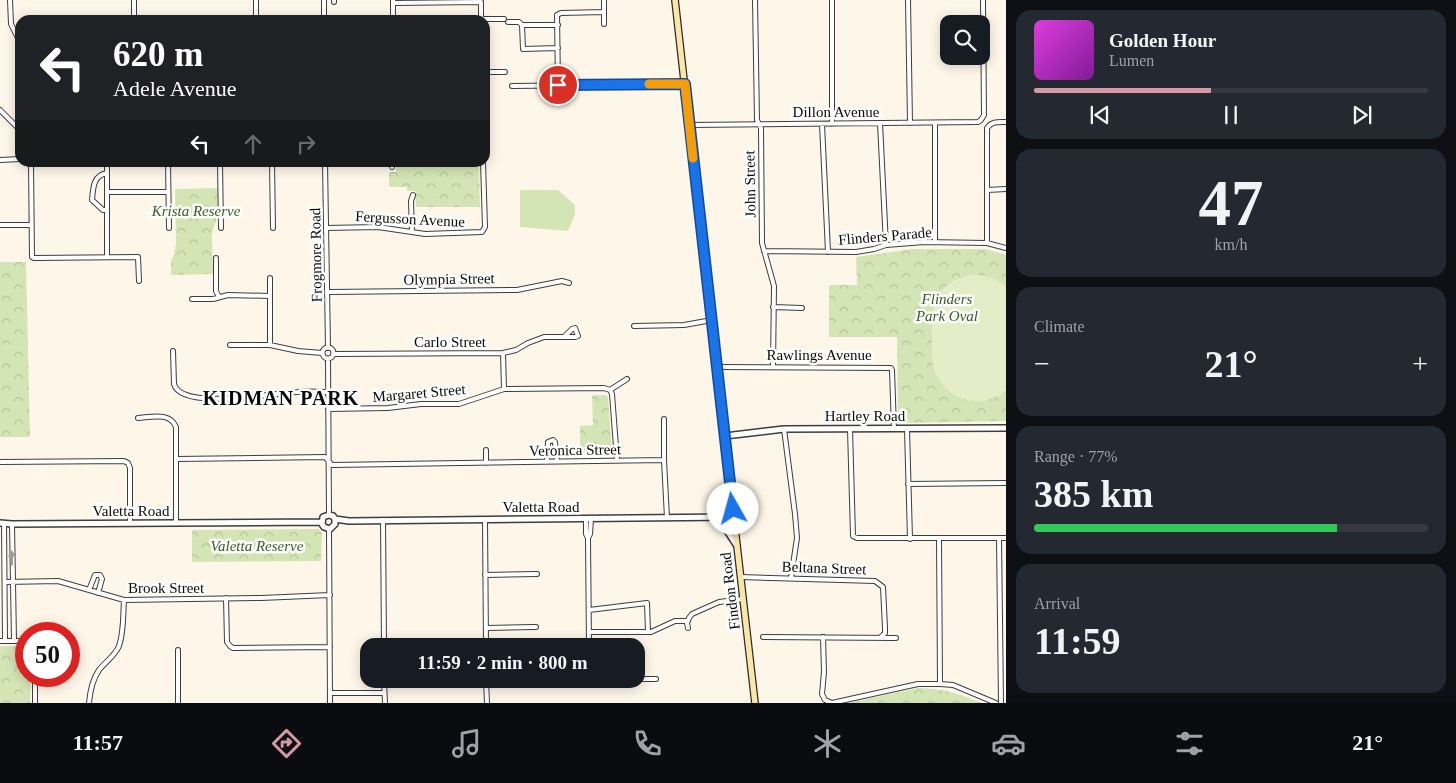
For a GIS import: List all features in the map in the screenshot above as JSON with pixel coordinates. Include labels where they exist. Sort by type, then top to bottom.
[{"type":"main road","name":"Findon Road","points":[[675,0],[755,703]]},
{"type":"street","points":[[10,0],[11,24],[15,32]]},
{"type":"street","points":[[134,0],[134,15]]},
{"type":"street","points":[[256,0],[256,15]]},
{"type":"street","points":[[324,0],[324,15]]},
{"type":"street","points":[[604,0],[604,24]]},
{"type":"street","name":"John Street","points":[[755,0],[757,120],[761,128],[762,242],[774,286],[773,367]]},
{"type":"street","points":[[832,0],[832,124]]},
{"type":"street","points":[[908,0],[910,123]]},
{"type":"street","name":"Dillon Avenue","points":[[689,125],[880,124],[974,122],[982,120],[984,115],[983,0]]},
{"type":"street","points":[[393,15],[393,1],[481,2],[481,15]]},
{"type":"street","points":[[558,85],[558,15],[561,13],[604,12]]},
{"type":"street","points":[[490,20],[504,19]]},
{"type":"street","points":[[508,22],[519,22],[522,25],[558,24]]},
{"type":"street","points":[[522,25],[522,49],[558,48]]},
{"type":"street","points":[[490,72],[505,72]]},
{"type":"street","points":[[512,86],[685,84]]},
{"type":"street","points":[[0,110],[15,125]]},
{"type":"street","points":[[987,243],[987,128],[995,122],[1006,122]]},
{"type":"street","points":[[935,123],[935,242]]},
{"type":"street","points":[[822,124],[828,252]]},
{"type":"street","points":[[880,124],[886,245]]},
{"type":"street","points":[[0,160],[15,159]]},
{"type":"street","points":[[31,167],[32,255],[34,258],[138,257],[139,281]]},
{"type":"street","points":[[107,167],[107,257]]},
{"type":"street","points":[[168,167],[169,228]]},
{"type":"street","points":[[220,167],[221,228]]},
{"type":"street","points":[[272,167],[273,228]]},
{"type":"street","name":"Frogmore Road","points":[[325,167],[328,348]]},
{"type":"street","name":"Fergusson Avenue","points":[[326,228],[378,227],[425,234],[482,232],[485,227],[483,167]]},
{"type":"street","points":[[107,173],[101,175],[93,184],[92,200],[103,210],[108,210]]},
{"type":"street","points":[[987,190],[1006,189]]},
{"type":"street","points":[[107,192],[168,192]]},
{"type":"street","points":[[412,232],[413,194]]},
{"type":"street","points":[[0,225],[32,225]]},
{"type":"street","name":"Flinders Parade","points":[[764,251],[828,252],[874,249],[886,245],[935,242],[987,243],[1006,248]]},
{"type":"street","points":[[216,258],[216,291],[219,297]]},
{"type":"street","points":[[270,278],[270,345]]},
{"type":"street","name":"Olympia Street","points":[[328,292],[517,290],[562,281],[570,283]]},
{"type":"street","points":[[192,299],[213,299],[228,295],[270,296]]},
{"type":"street","points":[[773,307],[802,308]]},
{"type":"street","points":[[634,326],[684,325],[712,320]]},
{"type":"street","name":"Carlo Street","points":[[333,354],[503,353],[516,350],[544,337],[564,337]]},
{"type":"street","points":[[230,345],[270,345],[298,351],[322,352],[324,349],[332,349],[333,354],[328,359],[329,515]]},
{"type":"street","points":[[173,351],[175,388],[196,398],[241,398],[297,392],[328,392]]},
{"type":"street","points":[[322,352],[323,357],[328,359]]},
{"type":"street","points":[[503,353],[504,389]]},
{"type":"street","name":"Rawlings Avenue","points":[[716,367],[891,368],[894,429]]},
{"type":"street","points":[[617,460],[612,394],[610,390],[627,379]]},
{"type":"street","name":"Margaret Street","points":[[328,409],[459,404],[504,389],[604,388],[610,390]]},
{"type":"street","points":[[138,418],[167,417],[173,421],[176,427],[176,523]]},
{"type":"street","points":[[664,419],[667,518]]},
{"type":"street","name":"Hartley Road","points":[[725,436],[784,429],[1006,428]]},
{"type":"street","points":[[784,429],[796,514],[797,538],[791,578]]},
{"type":"street","points":[[850,429],[853,536],[857,538],[1006,538]]},
{"type":"street","points":[[907,429],[910,538]]},
{"type":"street","points":[[547,461],[547,445],[553,440],[555,442],[556,461]]},
{"type":"street","points":[[486,450],[486,463]]},
{"type":"street","name":"Veronica Street","points":[[176,459],[325,458],[332,465],[664,460]]},
{"type":"street","points":[[0,462],[124,461],[130,468],[130,523]]},
{"type":"street","points":[[908,484],[1006,483]]},
{"type":"street","points":[[329,529],[324,527],[322,522],[323,517],[329,515],[333,516],[335,521],[332,528],[329,529],[330,703]]},
{"type":"street","points":[[718,517],[737,546]]},
{"type":"street","name":"Valetta Road","points":[[335,521],[734,517]]},
{"type":"street","points":[[589,519],[591,528],[588,538],[589,638]]},
{"type":"street","points":[[383,520],[384,638]]},
{"type":"street","points":[[485,520],[486,638]]},
{"type":"street","name":"Valetta Road","points":[[2,523],[322,522]]},
{"type":"street","points":[[2,523],[3,641],[14,641],[12,524]]},
{"type":"street","points":[[939,538],[940,684]]},
{"type":"street","points":[[998,538],[1000,703]]},
{"type":"street","points":[[485,574],[537,574]]},
{"type":"street","points":[[89,590],[95,575],[100,575],[102,580],[98,593]]},
{"type":"street","name":"Beltana Street","points":[[741,577],[875,581],[882,587],[884,593],[885,619],[884,633],[881,637]]},
{"type":"street","name":"Brook Street","points":[[4,582],[58,581],[124,600],[330,595]]},
{"type":"street","points":[[226,598],[226,642],[233,648],[330,647]]},
{"type":"street","points":[[89,703],[89,694],[93,681],[99,670],[115,653],[118,646],[121,636],[124,600]]},
{"type":"street","points":[[688,628],[688,621],[692,614],[718,602],[743,600]]},
{"type":"street","points":[[589,610],[647,603],[648,632]]},
{"type":"street","points":[[589,632],[651,632],[675,621],[688,621]]},
{"type":"street","points":[[486,628],[536,627]]},
{"type":"street","points":[[763,637],[896,638]]},
{"type":"street","points":[[823,637],[824,672],[822,694],[826,700],[832,703],[918,684],[953,685],[996,703]]},
{"type":"street","points":[[178,650],[178,703]]},
{"type":"street","points":[[645,679],[656,679]]},
{"type":"street","points":[[35,687],[35,703]]},
{"type":"street","points":[[384,688],[384,703]]},
{"type":"street","points":[[486,688],[486,703]]},
{"type":"street","points":[[330,693],[384,693]]},
{"type":"green space","points":[[396,167],[479,167],[480,207],[416,207],[415,191],[407,191],[407,187],[389,187],[389,172],[396,172]]},
{"type":"green space","name":"Krista Reserve","points":[[219,188],[216,221],[212,233],[213,274],[171,275],[171,261],[176,243],[175,189]]},
{"type":"green space","points":[[520,190],[558,190],[575,205],[575,214],[568,231],[520,227]]},
{"type":"green space","name":"Flinders Park Oval","points":[[912,249],[986,249],[1006,255],[1006,421],[902,423],[898,420],[897,337],[829,337],[829,285],[857,285],[856,257]]},
{"type":"green space","points":[[0,262],[26,262],[30,437],[0,437]]},
{"type":"green space","points":[[970,275],[990,277],[1006,287],[1006,390],[987,400],[977,401],[958,397],[949,391],[936,374],[932,359],[932,321],[936,300],[940,292],[947,285],[957,279]]},
{"type":"green space","points":[[592,395],[605,395],[608,397],[611,455],[580,455],[580,426],[593,425]]},
{"type":"green space","name":"Valetta Reserve","points":[[319,529],[322,534],[321,561],[192,562],[192,530]]},
{"type":"green space","points":[[0,646],[15,646],[15,687],[31,687],[30,703],[0,703]]},
{"type":"green space","points":[[918,688],[951,692],[982,703],[848,703]]},
{"type":"slow traffic","points":[[649,84],[685,84],[693,158]]},
{"type":"district","name":"KIDMAN PARK","points":[[281,398]]},
{"type":"route","points":[[558,85],[685,84],[733,509]]}]
